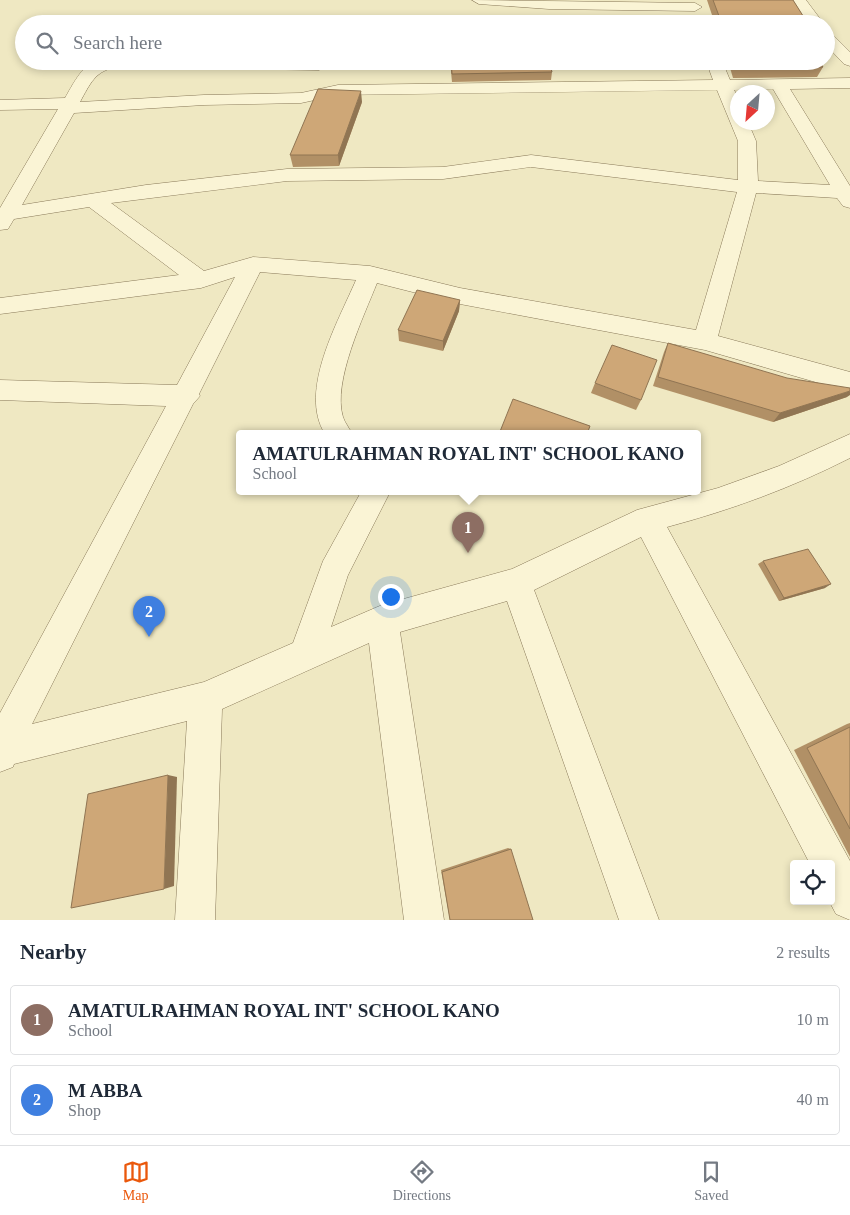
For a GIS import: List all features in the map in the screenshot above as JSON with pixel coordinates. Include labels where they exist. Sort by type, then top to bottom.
[{"type":"street","points":[[479,0],[548,5],[693,4]]},
{"type":"street","points":[[798,0],[810,15]]},
{"type":"street","points":[[835,42],[850,44]]},
{"type":"street","points":[[835,47],[850,61]]},
{"type":"street","points":[[93,70],[83,81],[70,106],[10,194],[3,220],[146,191],[287,175],[443,173],[531,161],[748,187],[848,196]]},
{"type":"street","points":[[318,96],[319,70]]},
{"type":"street","points":[[717,70],[730,101]]},
{"type":"street","points":[[0,105],[70,106],[318,96],[338,90],[456,90],[722,83],[850,83]]},
{"type":"street","points":[[778,83],[848,196]]},
{"type":"street","points":[[705,341],[748,187],[747,141],[742,130]]},
{"type":"street","points":[[95,201],[201,280]]},
{"type":"street","points":[[0,306],[201,280],[254,264],[370,274],[460,296],[705,341],[850,382]]},
{"type":"street","points":[[0,751],[187,396],[254,264]]},
{"type":"street","points":[[336,430],[328,417],[328,390],[332,372],[370,274]]},
{"type":"street","points":[[0,390],[187,396]]},
{"type":"street","points":[[0,751],[205,699],[382,621],[516,583],[647,519],[718,501],[788,475],[850,445]]},
{"type":"street","points":[[306,654],[334,571],[374,495]]},
{"type":"street","points":[[647,519],[829,860]]},
{"type":"street","points":[[516,583],[639,920]]},
{"type":"street","points":[[382,621],[424,920]]},
{"type":"street","points":[[195,920],[205,699]]},
{"type":"street","points":[[835,872],[850,900]]},
{"type":"building","points":[[713,0],[793,0],[802,15],[719,15]]},
{"type":"building","points":[[452,70],[551,70],[552,72],[452,74]]},
{"type":"building","points":[[318,89],[361,91],[338,155],[290,155]]},
{"type":"building","points":[[417,290],[460,300],[443,341],[398,330]]},
{"type":"building","points":[[668,343],[787,378],[850,388],[850,391],[780,413],[658,377]]},
{"type":"building","points":[[612,345],[657,360],[641,400],[595,383]]},
{"type":"building","points":[[513,399],[590,426],[588,430],[501,430]]},
{"type":"building","points":[[808,549],[831,584],[784,598],[763,561]]},
{"type":"building","points":[[850,727],[850,829],[807,748]]},
{"type":"building","points":[[168,775],[164,889],[71,908],[88,794]]},
{"type":"building","points":[[511,849],[533,920],[450,920],[442,872]]},
{"type":"place","name":"AMATULRAHMAN ROYAL INT' SCHOOL KANO","points":[[468,553]]},
{"type":"place","name":"M ABBA","points":[[149,637]]}]
